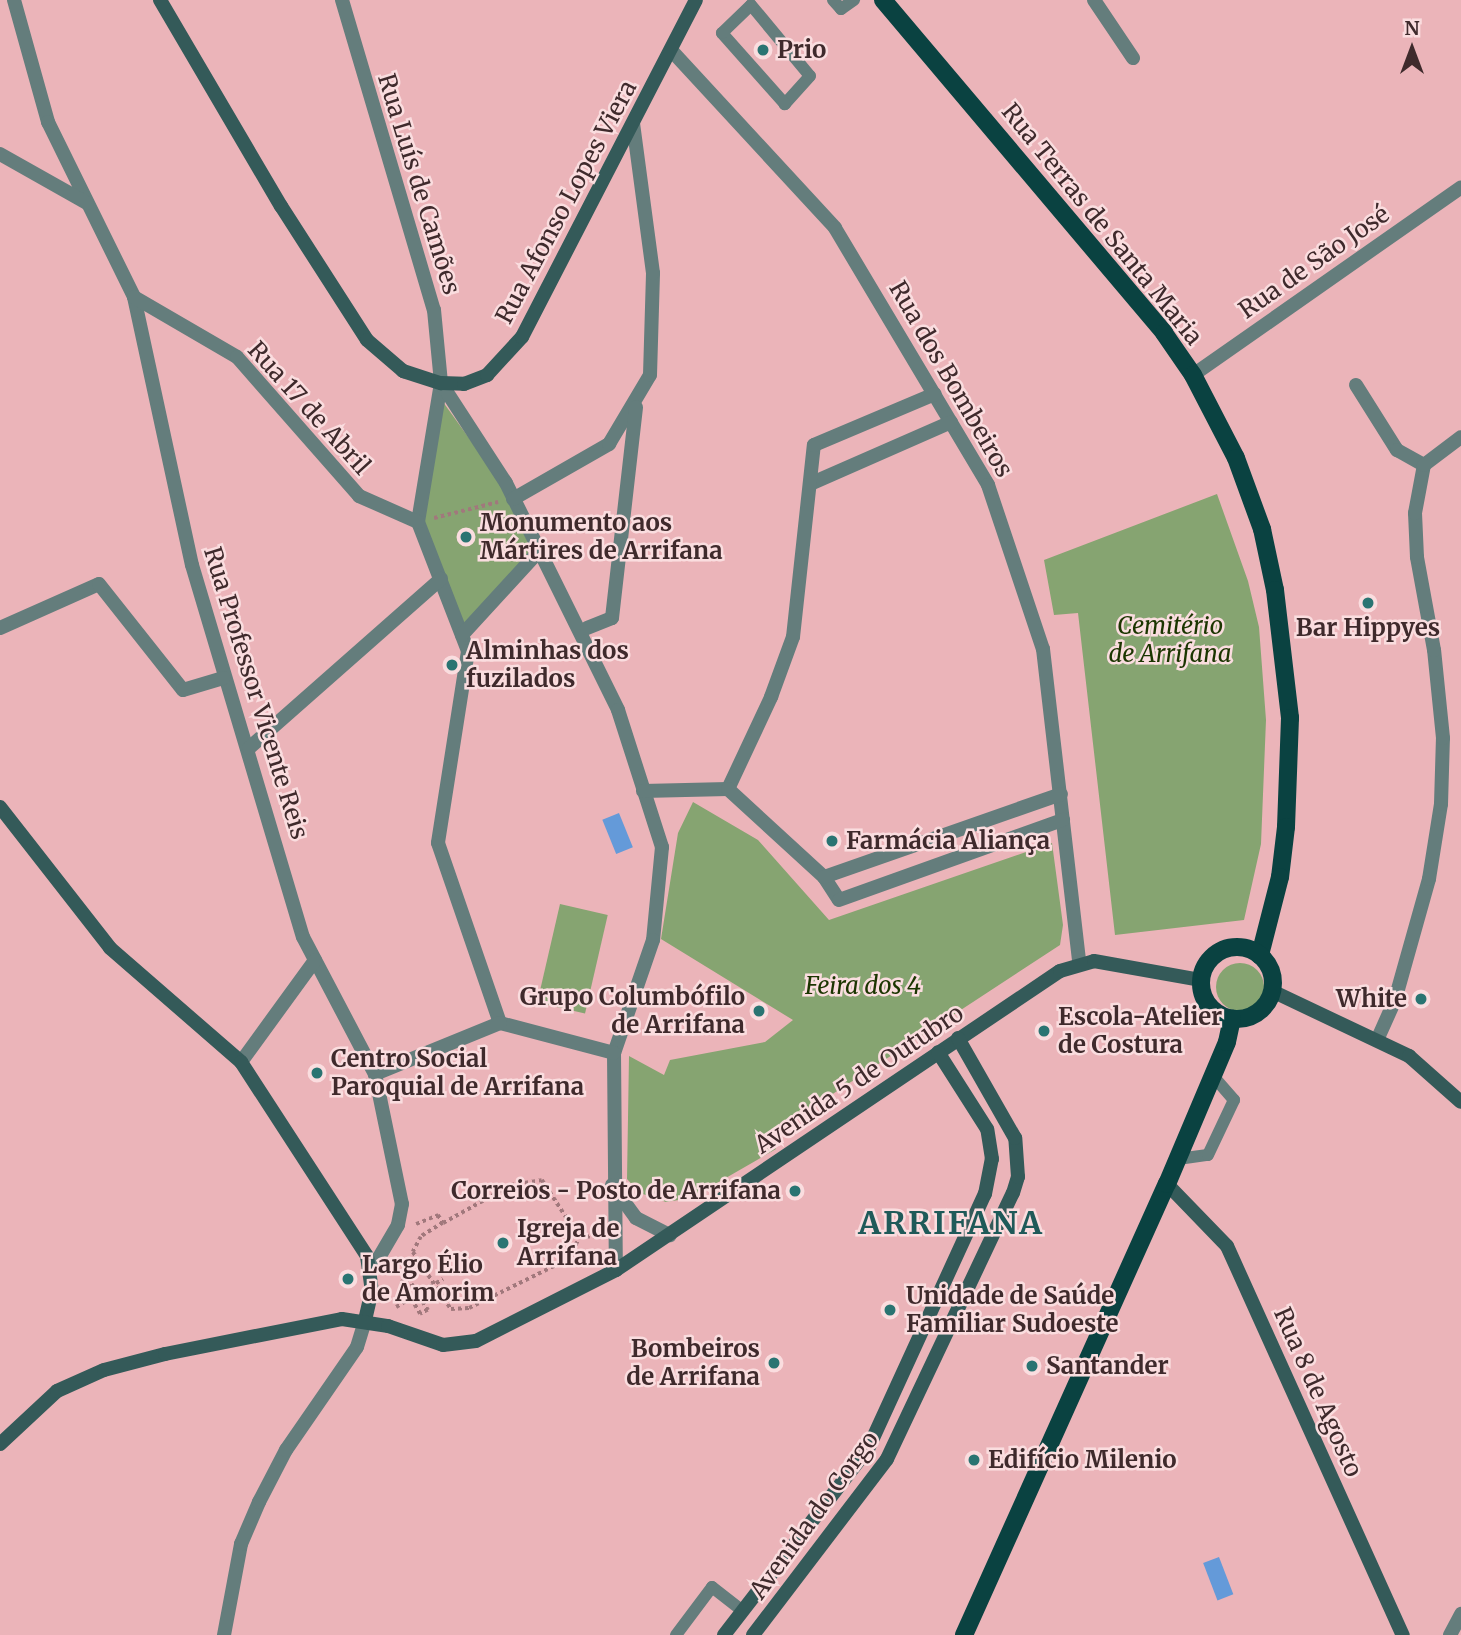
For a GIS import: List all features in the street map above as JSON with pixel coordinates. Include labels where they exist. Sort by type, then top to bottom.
[{"type":"main road","name":"Rua Terras de Santa Maria","points":[[883,0],[1109,265],[1193,374],[1236,458],[1262,528],[1285,652],[1290,775],[1286,827],[1280,877],[1260,955]]},
{"type":"main road","points":[[1239,947],[1260,955],[1271,971],[1272,991],[1253,1015],[1232,1018],[1213,1009],[1201,980],[1217,953],[1239,947]]},
{"type":"main road","points":[[964,1635],[1178,1159],[1213,1076],[1232,1018]]},
{"type":"street","name":"Rua Professor Vicente Reis","points":[[14,0],[48,122],[134,297],[180,511],[223,678],[248,748],[303,937],[375,1074],[402,1204],[398,1225],[370,1273]]},
{"type":"street","points":[[160,0],[281,206],[367,340],[403,370],[441,383],[513,499],[618,710],[662,847],[653,940],[614,1053],[612,1185],[616,1270]]},
{"type":"street","name":"Rua Luís de Camões","points":[[342,0],[434,310],[441,383]]},
{"type":"street","name":"Rua Afonso Lopes Viera","points":[[441,383],[464,384],[487,374],[522,337],[696,0]]},
{"type":"street","points":[[1094,0],[1133,58]]},
{"type":"street","name":"Rua dos Bombeiros","points":[[671,50],[835,228],[988,485],[1043,649],[1079,962]]},
{"type":"street","points":[[513,499],[609,444],[636,405],[650,374],[653,273],[633,123]]},
{"type":"street","points":[[0,154],[90,204]]},
{"type":"street","name":"Rua de São José","points":[[1193,374],[1461,187]]},
{"type":"street","name":"Rua 17 de Abril","points":[[134,297],[237,357],[359,496],[418,522]]},
{"type":"street","points":[[441,383],[418,522],[468,651],[438,843],[500,1023]]},
{"type":"street","points":[[1356,385],[1397,450],[1424,465]]},
{"type":"street","points":[[728,789],[771,697],[793,637],[814,445],[935,394]]},
{"type":"street","points":[[587,628],[612,618],[636,405]]},
{"type":"street","points":[[810,484],[951,422]]},
{"type":"street","points":[[1378,1038],[1395,1000],[1429,879],[1441,804],[1443,737],[1436,662],[1417,557],[1415,513],[1424,465],[1461,438]]},
{"type":"street","points":[[462,635],[540,551]]},
{"type":"street","points":[[248,748],[441,579]]},
{"type":"street","points":[[0,628],[99,584],[183,690],[223,678]]},
{"type":"street","points":[[643,791],[728,789],[824,877],[839,900],[1063,820]]},
{"type":"street","points":[[824,877],[1061,794]]},
{"type":"street","points":[[0,807],[110,948],[241,1062],[348,1222],[367,1256],[372,1304],[357,1347],[304,1420],[259,1502],[238,1556],[224,1635]]},
{"type":"street","points":[[913,846],[922,870]]},
{"type":"street","points":[[241,1062],[315,960]]},
{"type":"street","points":[[1079,962],[1201,980]]},
{"type":"street","name":"Avenida 5 de Outubro","points":[[365,1321],[420,1341],[468,1343],[494,1334],[616,1270],[958,1038],[1079,962]]},
{"type":"street","points":[[1272,991],[1378,1038],[1409,1056],[1461,1102]]},
{"type":"street","points":[[375,1074],[500,1023],[614,1053]]},
{"type":"street","name":"Avenida do Corgo","points":[[753,1635],[887,1459],[1013,1193],[1017,1177],[1015,1138],[958,1038]]},
{"type":"street","name":"Avenida do Corgo","points":[[724,1635],[869,1449],[985,1194],[992,1159],[987,1129],[938,1052]]},
{"type":"street","name":"Rua 8 de Agosto","points":[[1167,1184],[1227,1246],[1403,1635]]},
{"type":"street","points":[[612,1185],[636,1218],[670,1235]]},
{"type":"street","points":[[0,1444],[57,1391],[104,1370],[311,1322],[365,1321]]},
{"type":"street","points":[[1450,1635],[1461,1614]]},
{"type":"lane","points":[[833,0],[841,9],[853,0]]},
{"type":"lane","points":[[751,2],[810,76],[785,104],[722,33],[751,2]]},
{"type":"lane","points":[[1178,1159],[1208,1155],[1234,1100],[1213,1076]]},
{"type":"lane","points":[[676,1635],[712,1587],[743,1611]]},
{"type":"path","points":[[418,522],[513,499]]},
{"type":"path","points":[[542,1180],[579,1237],[570,1258],[470,1308],[450,1309],[413,1252],[421,1237],[511,1185],[542,1180]]},
{"type":"path","points":[[415,1224],[438,1215],[443,1223]]},
{"type":"path","points":[[579,1237],[614,1234]]},
{"type":"path","points":[[414,1296],[401,1282],[408,1278],[414,1296],[420,1314],[428,1310],[414,1296]]},
{"type":"path","points":[[396,1307],[443,1279]]},
{"type":"green space","points":[[443,402],[497,477],[533,553],[465,626],[423,519]]},
{"type":"green space","name":"Cemitério de Arrifana","points":[[1217,494],[1248,581],[1259,627],[1266,720],[1261,844],[1244,920],[1115,935],[1078,613],[1054,615],[1044,560]]},
{"type":"green space","name":"Feira dos 4","points":[[693,802],[758,840],[829,920],[1052,843],[1063,925],[1060,945],[767,1137],[776,1149],[691,1198],[666,1202],[640,1193],[627,1179],[629,1056],[664,1075],[670,1060],[765,1042],[793,1020],[661,939],[678,833]]},
{"type":"green space","points":[[560,904],[608,915],[585,1013],[537,1002]]},
{"type":"green space","points":[[1240,963],[1257,970],[1264,987],[1257,1004],[1240,1011],[1223,1004],[1216,987],[1223,970]]},
{"type":"water","points":[[619,813],[633,847],[616,854],[602,820]]},
{"type":"water","points":[[1219,1557],[1233,1594],[1217,1600],[1203,1563]]},
{"type":"place","name":"Prio","points":[[763,50]]},
{"type":"place","name":"Monumento aos Mártires de Arrifana","points":[[466,537]]},
{"type":"place","name":"Bar Hippyes","points":[[1368,603]]},
{"type":"place","name":"Alminhas dos fuzilados","points":[[452,665]]},
{"type":"place","name":"Farmácia Aliança","points":[[832,841]]},
{"type":"place","name":"White","points":[[1421,999]]},
{"type":"place","name":"Grupo Columbófilo de Arrifana","points":[[759,1011]]},
{"type":"place","name":"Escola-Atelier de Costura","points":[[1044,1031]]},
{"type":"place","name":"Centro Social Paroquial de Arrifana","points":[[317,1073]]},
{"type":"place","name":"Correios - Posto de Arrifana","points":[[795,1191]]},
{"type":"place","name":"Igreja de Arrifana","points":[[503,1243]]},
{"type":"place","name":"Largo Élio de Amorim","points":[[348,1279]]},
{"type":"place","name":"Unidade de Saúde Familiar Sudoeste","points":[[890,1310]]},
{"type":"place","name":"Bombeiros de Arrifana","points":[[774,1363]]},
{"type":"place","name":"Santander","points":[[1032,1366]]},
{"type":"place","name":"Edifício Milenio","points":[[974,1460]]},
{"type":"district","name":"ARRIFANA","points":[[951,1223]]}]
